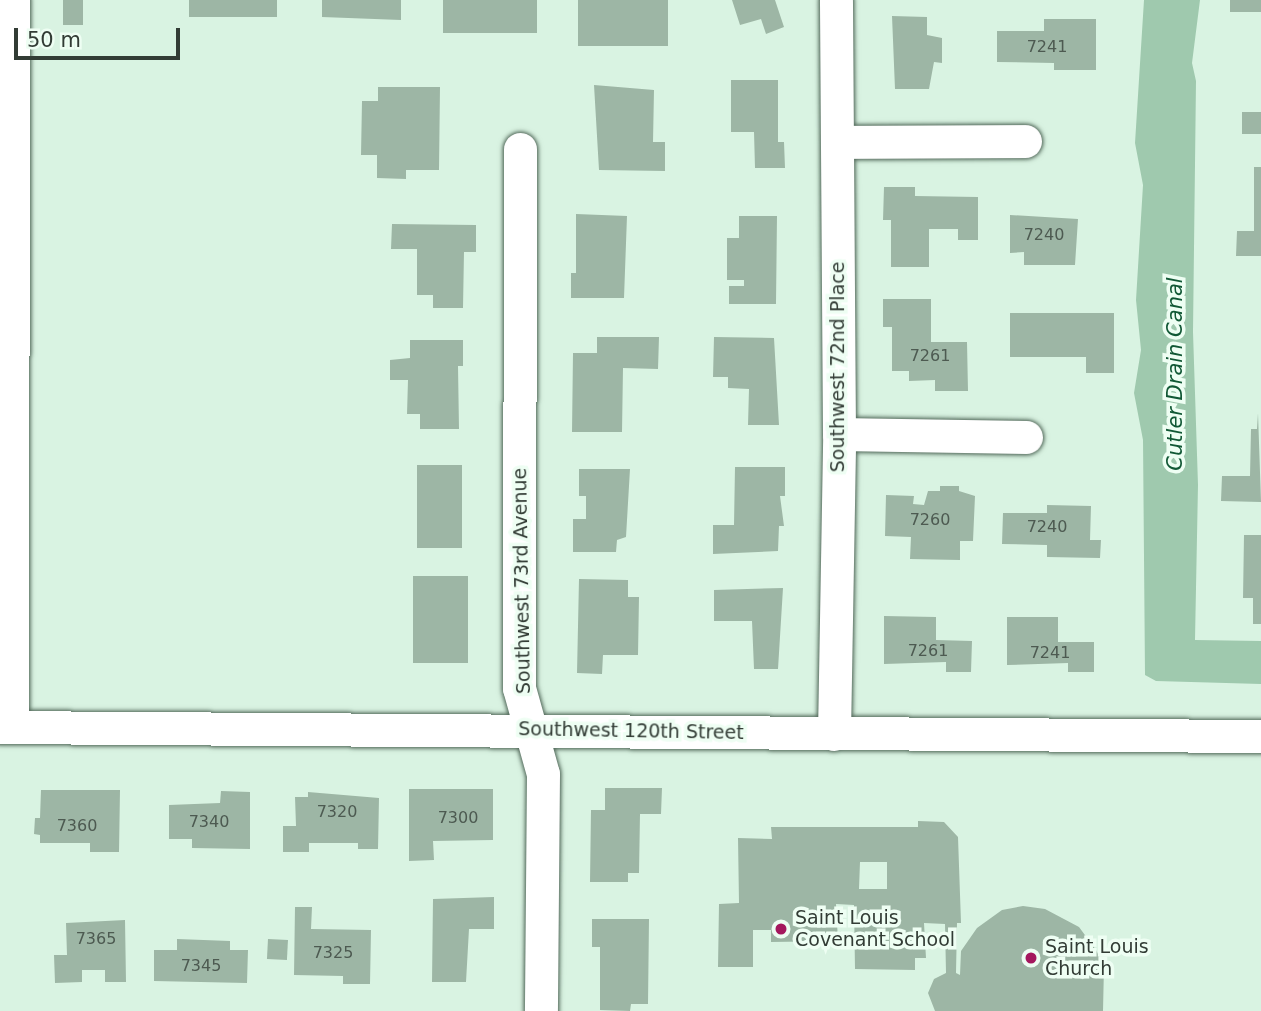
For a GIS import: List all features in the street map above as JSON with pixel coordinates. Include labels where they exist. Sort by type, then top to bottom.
[{"type":"street","points":[[6,727],[6,55],[13,0]]},
{"type":"street","name":"Southwest 72nd Place","points":[[834,734],[839,434],[836,0]]},
{"type":"street","points":[[837,142],[1025,141]]},
{"type":"street","name":"Southwest 73rd Avenue","points":[[520,149],[519,688],[543,774],[541,1011]]},
{"type":"street","points":[[839,434],[1026,437]]},
{"type":"street","name":"Southwest 120th Street","points":[[6,727],[1261,736]]},
{"type":"water","name":"Cutler Drain Canal","points":[[1144,0],[1200,0],[1192,63],[1196,81],[1193,332],[1198,485],[1195,640],[1261,641],[1261,684],[1156,681],[1145,675],[1143,440],[1134,393],[1141,350],[1136,300],[1143,185],[1135,143]]},
{"type":"building","points":[[63,0],[83,0],[83,25],[63,25]]},
{"type":"building","points":[[189,0],[277,0],[277,17],[189,17]]},
{"type":"building","points":[[322,0],[401,0],[401,20],[322,17]]},
{"type":"building","points":[[443,0],[537,0],[537,33],[443,33]]},
{"type":"building","points":[[578,0],[668,0],[668,46],[578,46]]},
{"type":"building","points":[[732,0],[775,0],[784,27],[766,34],[761,19],[740,25]]},
{"type":"building","points":[[1230,0],[1261,0],[1261,12],[1230,12]]},
{"type":"building","points":[[892,16],[927,17],[927,35],[942,38],[942,63],[934,62],[929,89],[895,89]]},
{"type":"building","points":[[1044,19],[1096,19],[1096,70],[1054,70],[1054,63],[997,62],[997,31],[1044,31]]},
{"type":"building","points":[[731,80],[778,80],[778,142],[784,142],[785,168],[755,168],[754,132],[731,132]]},
{"type":"building","points":[[594,85],[654,90],[653,142],[665,142],[665,171],[599,170]]},
{"type":"building","points":[[378,87],[440,87],[439,170],[406,170],[406,179],[377,178],[377,155],[361,155],[362,101],[378,101]]},
{"type":"building","points":[[1242,112],[1261,112],[1261,134],[1242,134]]},
{"type":"building","points":[[1254,167],[1261,167],[1261,256],[1236,256],[1237,231],[1254,231]]},
{"type":"building","points":[[884,187],[915,187],[915,196],[978,197],[978,240],[958,240],[958,229],[929,229],[929,267],[891,267],[891,220],[883,220]]},
{"type":"building","points":[[576,214],[627,216],[624,298],[571,298],[571,273],[576,273]]},
{"type":"building","points":[[1010,215],[1078,219],[1075,265],[1024,265],[1024,252],[1010,253]]},
{"type":"building","points":[[739,216],[777,216],[776,304],[729,304],[729,286],[744,286],[744,280],[727,280],[727,238],[739,238]]},
{"type":"building","points":[[392,224],[476,225],[476,252],[464,252],[463,308],[433,308],[433,295],[417,295],[417,249],[391,249]]},
{"type":"building","points":[[883,299],[931,299],[931,342],[967,342],[968,391],[935,391],[935,380],[909,381],[909,371],[892,371],[892,327],[883,327]]},
{"type":"building","points":[[1010,313],[1114,313],[1114,373],[1086,373],[1086,357],[1010,357]]},
{"type":"building","points":[[597,337],[659,337],[658,369],[623,368],[622,432],[572,432],[573,353],[597,353]]},
{"type":"building","points":[[714,337],[774,338],[779,425],[748,425],[749,389],[728,388],[728,377],[713,377]]},
{"type":"building","points":[[410,340],[463,340],[463,366],[458,366],[459,429],[420,429],[420,414],[407,414],[408,380],[390,380],[390,360],[410,358]]},
{"type":"building","points":[[1258,413],[1261,502],[1221,501],[1222,476],[1250,476],[1251,429],[1257,429]]},
{"type":"building","points":[[417,465],[462,465],[462,548],[417,548]]},
{"type":"building","points":[[735,467],[785,467],[785,496],[780,496],[784,526],[779,526],[778,551],[713,554],[713,525],[734,525]]},
{"type":"building","points":[[579,469],[630,469],[626,537],[617,540],[616,552],[573,552],[573,519],[586,519],[586,496],[579,496]]},
{"type":"building","points":[[940,486],[959,486],[959,491],[975,496],[973,541],[960,541],[960,560],[910,559],[911,537],[885,536],[886,495],[914,496],[913,504],[924,505],[928,491],[940,491]]},
{"type":"building","points":[[1047,505],[1091,506],[1090,540],[1101,540],[1100,558],[1047,557],[1047,545],[1002,544],[1003,513],[1047,513]]},
{"type":"building","points":[[1244,535],[1261,535],[1261,624],[1253,624],[1253,598],[1243,598]]},
{"type":"building","points":[[413,576],[468,576],[468,663],[413,663]]},
{"type":"building","points":[[579,579],[628,580],[628,597],[639,597],[638,655],[603,655],[602,674],[577,673]]},
{"type":"building","points":[[783,588],[778,669],[754,669],[752,621],[714,621],[714,590]]},
{"type":"building","points":[[884,616],[936,617],[936,640],[972,641],[971,672],[946,672],[946,662],[884,664]]},
{"type":"building","points":[[1007,617],[1058,617],[1058,642],[1094,642],[1094,672],[1068,672],[1068,663],[1007,665]]},
{"type":"building","points":[[605,788],[662,788],[661,814],[640,814],[639,873],[628,873],[628,882],[590,882],[591,810],[605,810]]},
{"type":"building","points":[[409,789],[493,789],[493,840],[433,841],[434,860],[409,861]]},
{"type":"building","points":[[41,790],[120,790],[119,852],[90,852],[90,843],[40,843],[40,835],[34,834],[35,818],[40,818]]},
{"type":"building","points":[[221,791],[250,792],[250,849],[192,848],[192,839],[169,839],[169,805],[220,803]]},
{"type":"building","points":[[308,792],[379,798],[378,849],[358,849],[358,843],[309,843],[309,852],[283,852],[283,826],[296,826],[295,797],[308,797]]},
{"type":"building","points":[[918,821],[944,822],[958,837],[961,923],[957,923],[956,973],[960,975],[961,951],[977,928],[1002,910],[1023,906],[1045,909],[1079,927],[1096,950],[1104,966],[1103,1011],[935,1011],[928,993],[934,979],[946,973],[945,924],[924,923],[926,958],[915,958],[915,970],[855,969],[854,905],[836,904],[838,941],[771,942],[771,930],[753,930],[753,967],[718,967],[719,904],[739,903],[738,838],[772,839],[771,827],[918,827]],"holes":[[[860,862],[887,862],[887,889],[859,889]]]},
{"type":"building","points":[[494,897],[494,929],[469,929],[466,982],[432,982],[433,899]]},
{"type":"building","points":[[295,907],[312,907],[311,929],[371,930],[370,984],[343,984],[343,976],[294,975]]},
{"type":"building","points":[[592,919],[649,919],[648,1004],[631,1004],[630,1011],[600,1010],[600,947],[592,947]]},
{"type":"building","points":[[125,920],[126,982],[105,982],[105,970],[82,970],[82,982],[55,983],[54,955],[67,955],[66,923]]},
{"type":"building","points":[[177,939],[230,941],[230,950],[248,950],[247,983],[154,981],[154,950],[177,950]]},
{"type":"building","points":[[268,939],[288,940],[287,960],[267,959]]},
{"type":"place","name":"Saint Louis Covenant School","points":[[781,929]]},
{"type":"place","name":"Saint Louis Church","points":[[1031,958]]}]
